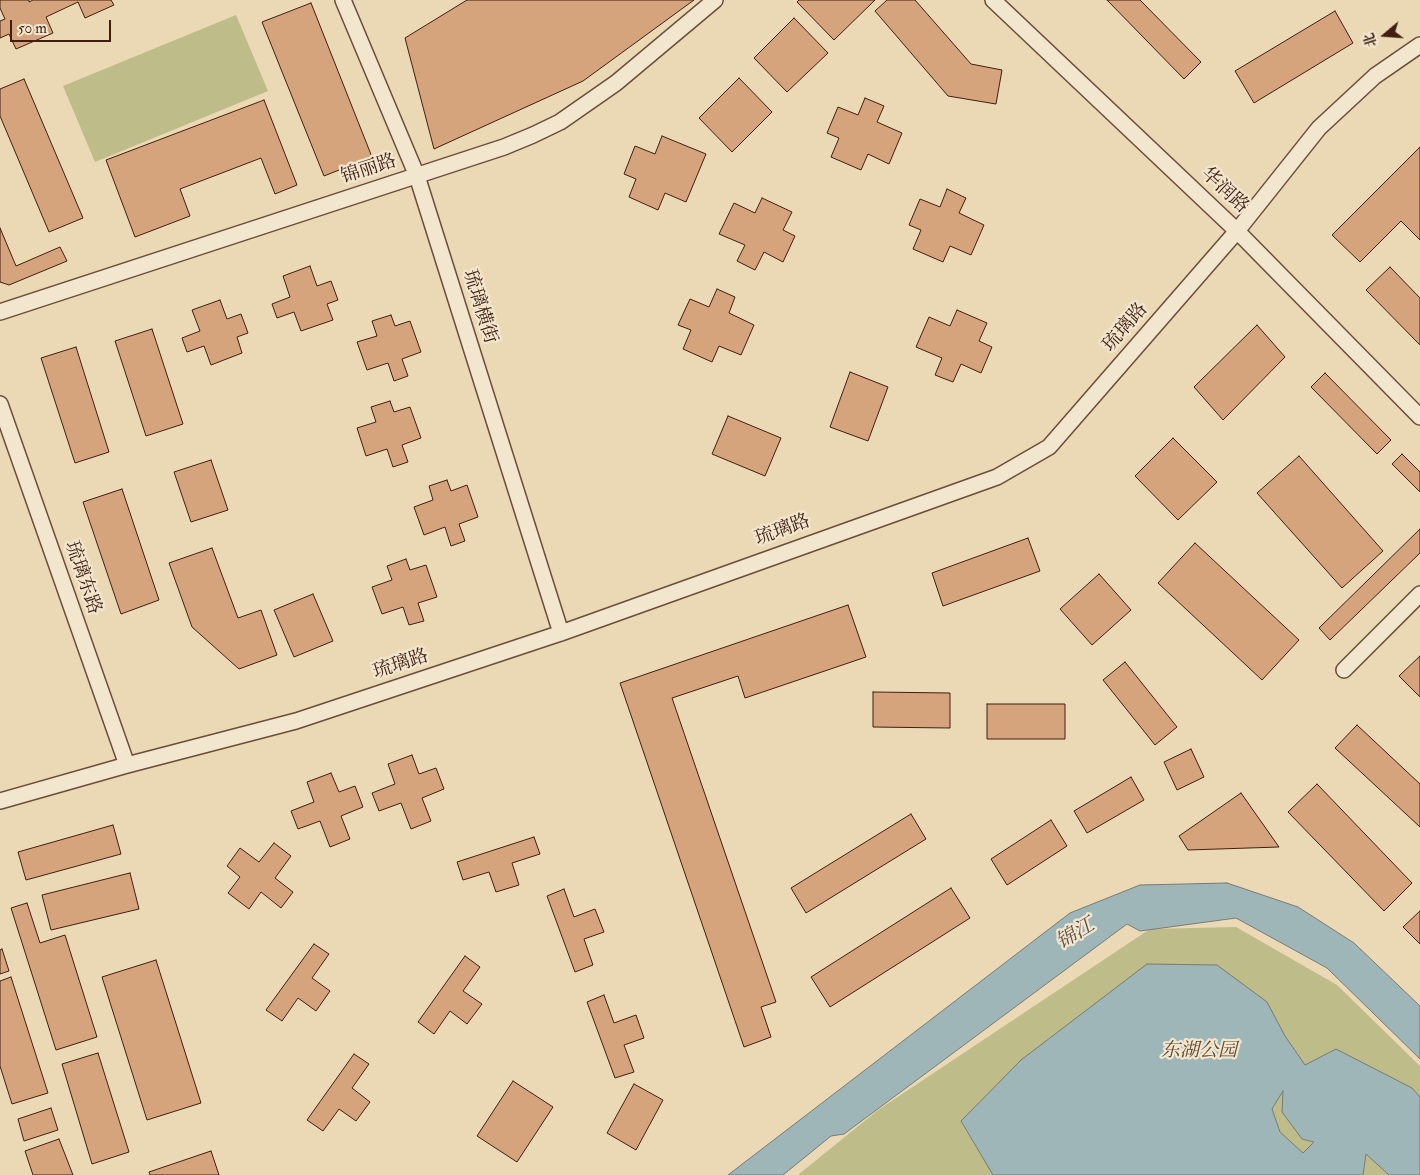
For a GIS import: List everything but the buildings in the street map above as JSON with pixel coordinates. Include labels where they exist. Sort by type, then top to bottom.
[{"type":"street","name":"琉璃横街","points":[[343,0],[416,176],[561,633]]},
{"type":"street","name":"锦丽路","points":[[0,312],[533,136],[560,122],[616,83],[715,0]]},
{"type":"street","name":"华润路","points":[[993,0],[1237,231],[1420,418]]},
{"type":"street","name":"琉璃路","points":[[0,801],[127,765],[296,721],[561,633],[997,477],[1049,447],[1237,231],[1319,128],[1374,76],[1420,45]]},
{"type":"street","name":"琉璃东路","points":[[0,404],[127,765]]},
{"type":"street","points":[[1344,670],[1420,594]]},
{"type":"green space","points":[[236,15],[268,91],[95,162],[63,86]]},
{"type":"green space","name":"东湖公园","points":[[1236,927],[1337,985],[1420,1066],[1420,1175],[798,1175],[878,1110],[1150,929]]},
{"type":"water","name":"锦江","points":[[1227,883],[1298,907],[1354,943],[1420,1006],[1420,1059],[1327,968],[1236,918],[1140,931],[1127,924],[844,1134],[831,1136],[783,1175],[728,1175],[1070,913],[1140,885]]},
{"type":"water","name":"东湖公园","points":[[1147,964],[1217,965],[1267,1002],[1285,1036],[1305,1065],[1336,1049],[1412,1088],[1420,1097],[1420,1175],[1389,1175],[1366,1154],[1363,1175],[993,1175],[961,1121],[1021,1060]],"holes":[[[1283,1091],[1282,1112],[1302,1139],[1314,1142],[1303,1153],[1280,1132],[1272,1109]]]}]
